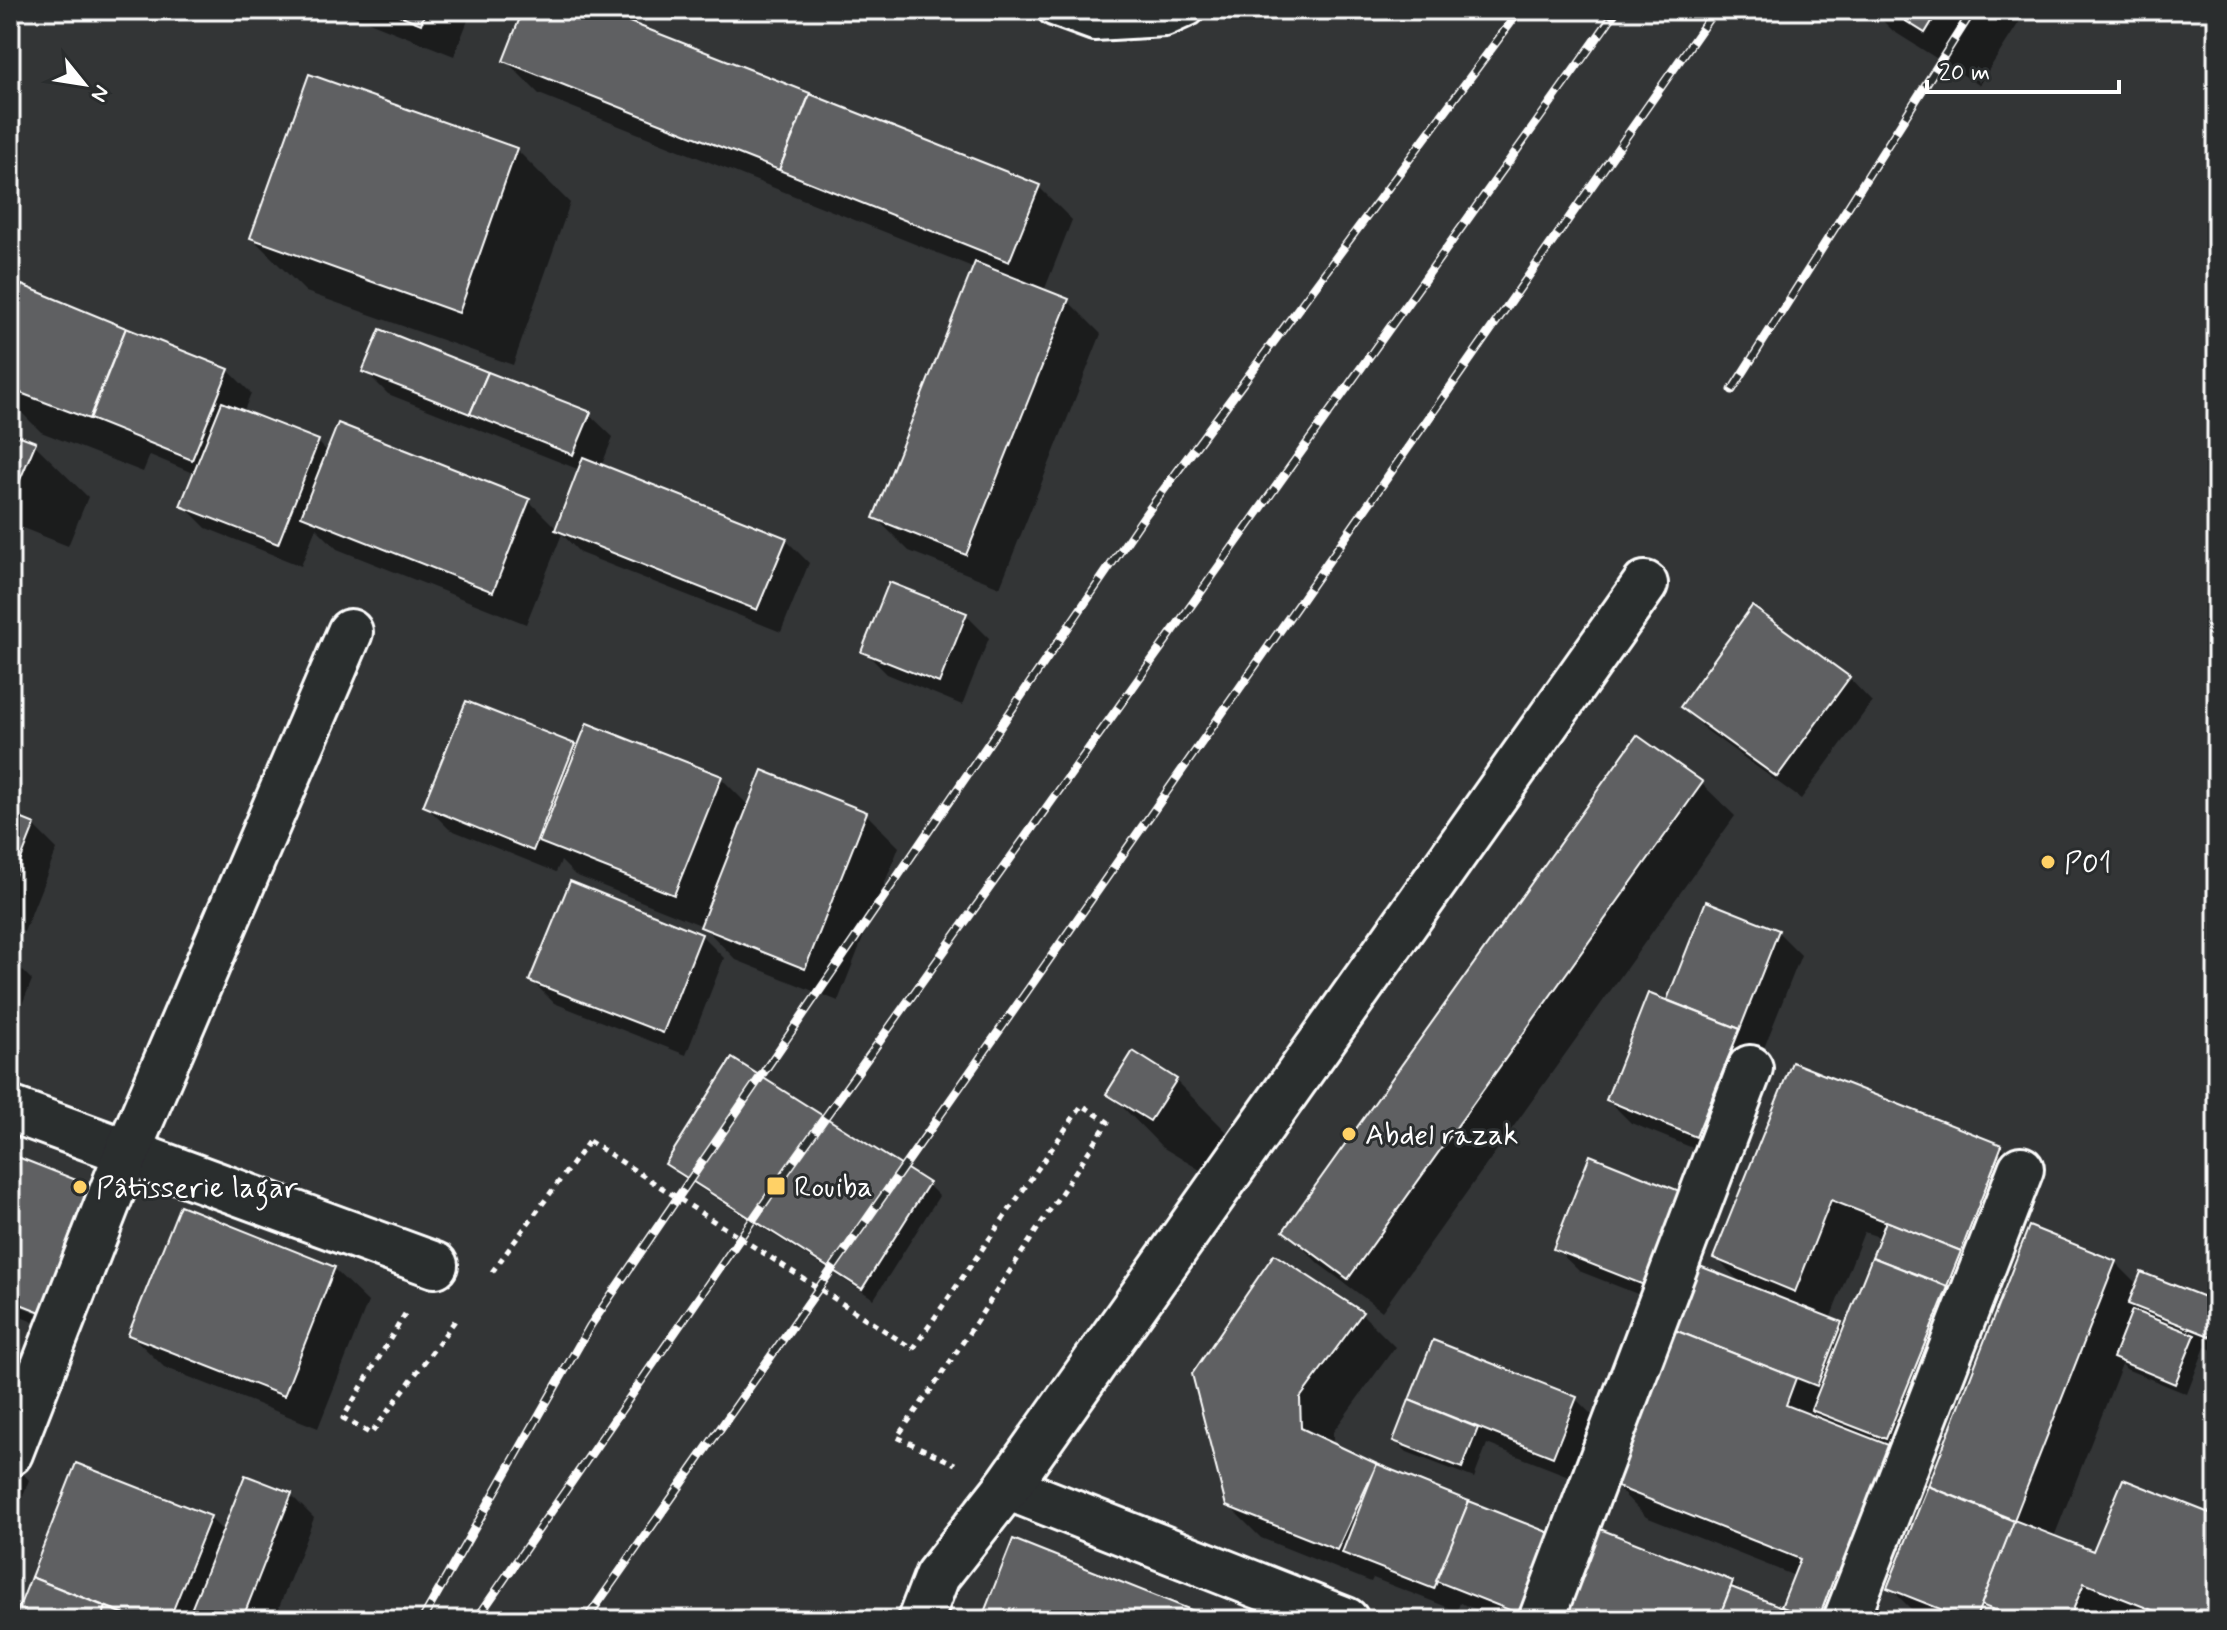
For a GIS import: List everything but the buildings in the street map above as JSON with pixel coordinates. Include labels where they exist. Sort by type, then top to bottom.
[{"type":"street","points":[[920,1620],[937,1576],[1007,1487],[1645,584]]},
{"type":"street","points":[[10,1453],[127,1153],[350,632]]},
{"type":"street","points":[[1541,1620],[1750,1068]]},
{"type":"street","points":[[10,1109],[435,1265]]},
{"type":"street","points":[[1846,1620],[2021,1169]]},
{"type":"street","points":[[1007,1487],[1346,1620]]},
{"type":"lane","points":[[1053,10],[1094,25],[1165,21],[1189,10]]},
{"type":"path","points":[[589,1141],[913,1349],[1082,1105],[1108,1122],[897,1437],[1007,1487]]},
{"type":"path","points":[[343,1418],[435,1265]]},
{"type":"railway","points":[[422,1620],[590,1326],[1145,515],[1520,10]]},
{"type":"railway","points":[[476,1620],[776,1186],[1617,10]]},
{"type":"railway","points":[[586,1620],[1715,10]]},
{"type":"railway","points":[[1732,390],[1973,10]]},
{"type":"place","name":"P01","points":[[2048,862]]},
{"type":"place","name":"Abdel razak","points":[[1349,1134]]},
{"type":"place","name":"Rouiba","points":[[776,1186]]},
{"type":"place","name":"Pâtisserie lagar","points":[[80,1187]]}]
